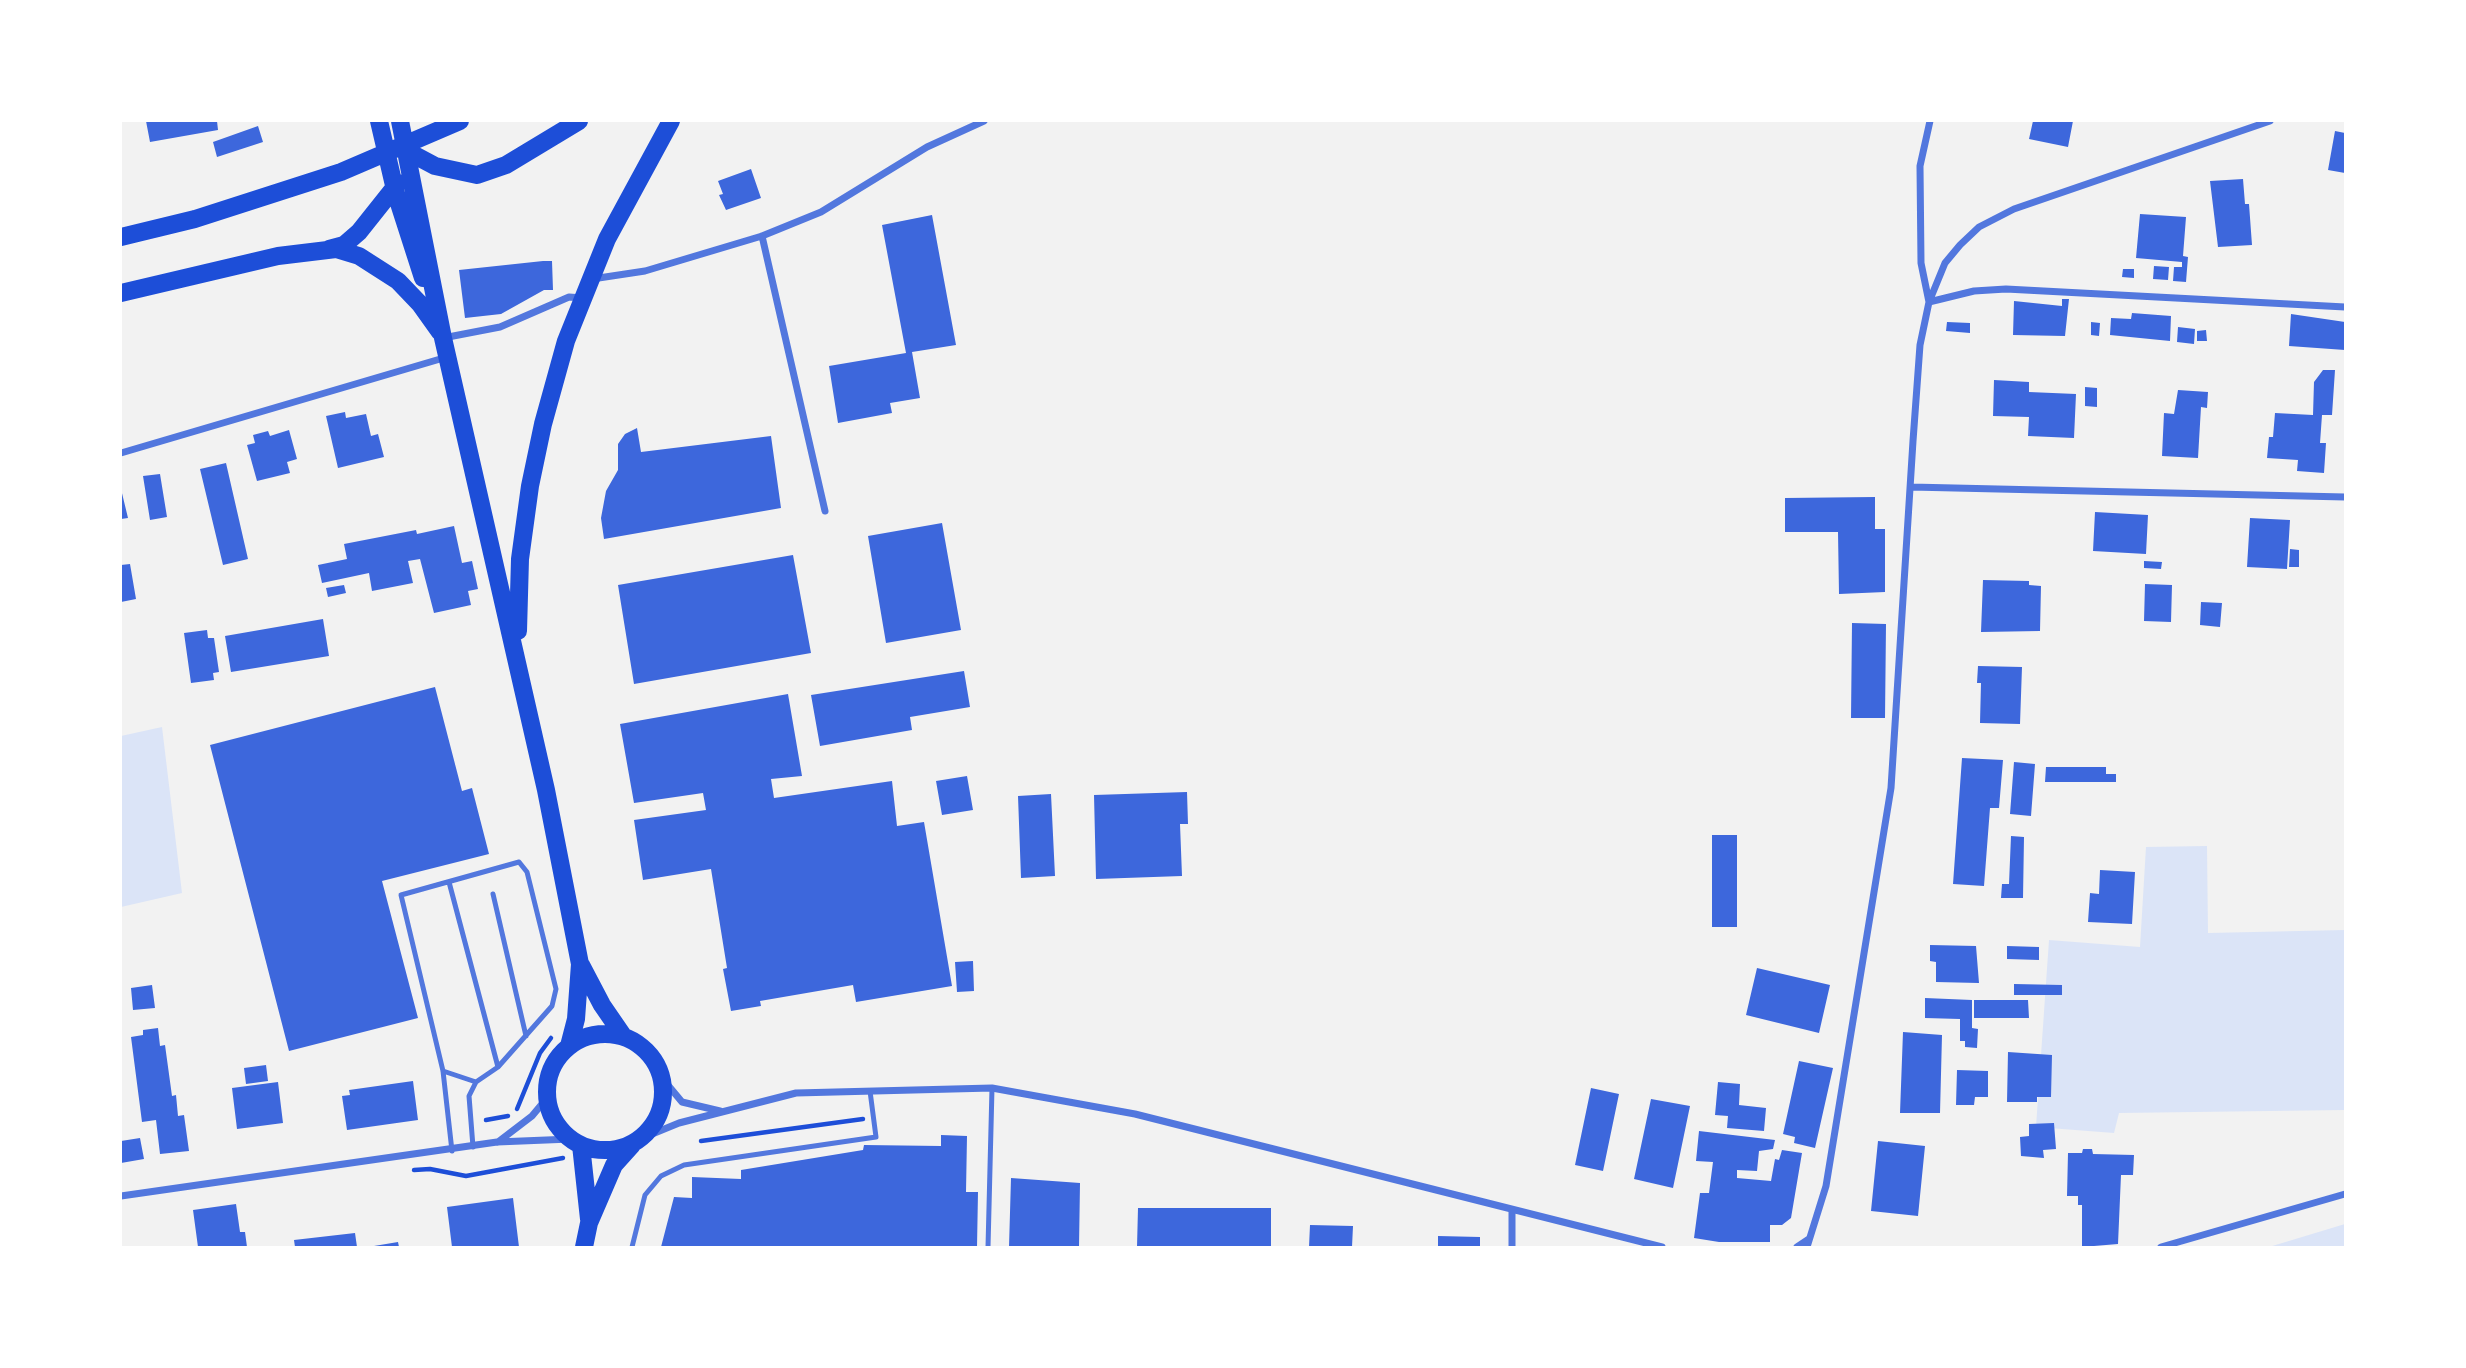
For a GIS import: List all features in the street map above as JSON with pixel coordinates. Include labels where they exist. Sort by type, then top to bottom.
[{"type":"main road","points":[[379,121],[395,188],[448,357],[519,670],[580,964],[576,1019],[569,1046],[551,1072],[547,1098],[552,1115],[576,1142],[604,1150],[623,1147],[639,1140]]},
{"type":"main road","points":[[390,121],[397,144],[408,152],[442,169],[471,175],[506,165],[579,121]]},
{"type":"main road","points":[[400,121],[443,338]]},
{"type":"main road","points":[[121,237],[195,219],[341,172],[459,121]]},
{"type":"main road","points":[[519,670],[519,573],[530,486],[543,424],[566,341],[591,279],[622,208],[671,121]]},
{"type":"main road","points":[[121,293],[278,256],[344,245],[395,188],[404,170],[408,152]]},
{"type":"main road","points":[[329,249],[359,257],[398,281],[420,304],[443,338]]},
{"type":"main road","points":[[580,964],[602,1005],[624,1037]]},
{"type":"main road","points":[[569,1046],[589,1036],[608,1034],[624,1037],[646,1050],[662,1078],[660,1112],[639,1140],[619,1156],[589,1223],[584,1247]]},
{"type":"main road","points":[[576,1142],[589,1223]]},
{"type":"street","points":[[591,279],[645,271],[762,236],[821,212],[926,147],[984,121]]},
{"type":"street","points":[[1929,302],[1921,263],[1920,166],[1930,121]]},
{"type":"street","points":[[1807,1247],[1826,1186],[1891,788],[1920,345],[1929,302],[1945,263],[1979,228],[2014,209],[2270,121]]},
{"type":"street","points":[[762,236],[825,511]]},
{"type":"street","points":[[1929,302],[1974,291],[2006,289],[2345,307]]},
{"type":"street","points":[[443,338],[500,327],[569,297],[584,298]]},
{"type":"street","points":[[121,453],[448,357]]},
{"type":"street","points":[[1911,487],[2345,497]]},
{"type":"street","points":[[662,1078],[682,1102],[720,1111]]},
{"type":"street","points":[[639,1140],[679,1123],[796,1093],[992,1088],[1135,1114],[1662,1247]]},
{"type":"street","points":[[497,1143],[531,1116],[547,1098]]},
{"type":"street","points":[[121,1196],[497,1143],[576,1142]]},
{"type":"street","points":[[2161,1247],[2345,1194]]},
{"type":"street","points":[[1512,1211],[1512,1247]]},
{"type":"street","points":[[1797,1247],[1810,1238]]},
{"type":"lane","points":[[452,1151],[443,1070],[401,895],[519,862],[527,872],[556,989],[552,1006],[498,1066],[476,1082],[469,1096],[473,1147]]},
{"type":"lane","points":[[449,882],[498,1066]]},
{"type":"lane","points":[[493,894],[526,1036]]},
{"type":"lane","points":[[443,1070],[476,1082]]},
{"type":"lane","points":[[988,1247],[992,1088]]},
{"type":"lane","points":[[632,1247],[645,1195],[661,1176],[684,1165],[876,1137],[870,1091]]},
{"type":"path","points":[[486,1121],[515,1112],[540,1053],[556,1032]]},
{"type":"path","points":[[701,1141],[875,1118]]},
{"type":"path","points":[[430,1169],[466,1175],[563,1158]]},
{"type":"shaded area","points":[[162,727],[182,893],[121,907],[121,736]]},
{"type":"shaded area","points":[[2207,846],[2208,933],[2345,930],[2345,1110],[2119,1113],[2114,1133],[2036,1127],[2049,940],[2140,947],[2146,847]]},
{"type":"shaded area","points":[[2345,1224],[2345,1247],[2269,1247]]},
{"type":"building","points":[[146,121],[217,121],[218,130],[150,142]]},
{"type":"building","points":[[2033,121],[2073,121],[2068,147],[2029,139]]},
{"type":"building","points":[[258,126],[263,142],[217,157],[213,142]]},
{"type":"building","points":[[2335,131],[2345,133],[2345,173],[2328,170]]},
{"type":"building","points":[[751,169],[761,198],[726,210],[719,195],[723,194],[718,181]]},
{"type":"building","points":[[2243,179],[2245,204],[2249,204],[2252,245],[2218,247],[2210,181]]},
{"type":"building","points":[[2140,214],[2186,217],[2183,256],[2188,257],[2186,282],[2173,281],[2174,267],[2182,267],[2182,262],[2136,258]]},
{"type":"building","points":[[932,215],[956,345],[912,352],[920,398],[890,403],[892,413],[838,423],[829,366],[906,353],[882,225]]},
{"type":"building","points":[[552,261],[553,290],[544,290],[501,314],[465,318],[459,270]]},
{"type":"building","points":[[2154,266],[2169,267],[2168,280],[2153,279]]},
{"type":"building","points":[[2123,269],[2134,269],[2134,278],[2122,277]]},
{"type":"building","points":[[2062,299],[2069,299],[2065,336],[2013,335],[2014,301],[2062,306]]},
{"type":"building","points":[[2132,313],[2171,316],[2170,341],[2110,335],[2111,318],[2131,319]]},
{"type":"building","points":[[2291,314],[2345,322],[2345,350],[2289,346]]},
{"type":"building","points":[[1947,322],[1970,323],[1970,333],[1946,331]]},
{"type":"building","points":[[2091,322],[2100,323],[2099,336],[2091,335]]},
{"type":"building","points":[[2178,327],[2195,329],[2194,344],[2177,342]]},
{"type":"building","points":[[2206,330],[2207,341],[2197,341],[2197,331]]},
{"type":"building","points":[[2323,370],[2335,370],[2332,415],[2322,415],[2320,443],[2326,443],[2324,473],[2297,471],[2298,460],[2267,458],[2269,437],[2273,437],[2275,413],[2313,415],[2314,382]]},
{"type":"building","points":[[1994,380],[2029,382],[2029,392],[2076,394],[2074,438],[2028,436],[2029,417],[1993,416]]},
{"type":"building","points":[[2085,387],[2097,388],[2097,407],[2085,406]]},
{"type":"building","points":[[2178,390],[2208,392],[2207,408],[2201,407],[2198,458],[2162,456],[2164,413],[2174,414]]},
{"type":"building","points":[[345,412],[346,418],[366,414],[371,436],[378,434],[384,457],[338,468],[326,416]]},
{"type":"building","points":[[637,428],[641,452],[771,436],[781,508],[604,539],[601,518],[606,491],[618,470],[618,444],[625,434]]},
{"type":"building","points":[[289,430],[297,459],[287,462],[290,473],[257,481],[247,445],[255,443],[253,435],[268,431],[270,436]]},
{"type":"building","points":[[226,463],[248,559],[223,565],[200,469]]},
{"type":"building","points":[[160,474],[167,517],[150,520],[143,476]]},
{"type":"building","points":[[121,489],[128,518],[121,519]]},
{"type":"building","points":[[1875,497],[1875,529],[1885,529],[1885,592],[1839,594],[1838,532],[1785,532],[1785,498]]},
{"type":"building","points":[[2095,512],[2148,515],[2146,554],[2093,551]]},
{"type":"building","points":[[2250,518],[2290,520],[2287,569],[2247,567]]},
{"type":"building","points":[[942,523],[961,630],[886,643],[868,536]]},
{"type":"building","points":[[454,526],[462,563],[472,561],[478,589],[468,591],[471,605],[434,613],[420,559],[408,561],[413,583],[372,591],[369,573],[322,583],[318,565],[347,559],[344,544],[416,530],[417,534]]},
{"type":"building","points":[[2290,549],[2299,550],[2299,567],[2289,567]]},
{"type":"building","points":[[793,555],[811,653],[634,684],[618,585]]},
{"type":"building","points":[[2144,561],[2162,562],[2161,569],[2144,568]]},
{"type":"building","points":[[130,564],[136,599],[121,602],[121,565]]},
{"type":"building","points":[[1983,580],[2029,581],[2029,585],[2041,586],[2040,631],[1981,632]]},
{"type":"building","points":[[2145,584],[2172,585],[2171,622],[2144,621]]},
{"type":"building","points":[[344,585],[346,593],[328,597],[326,588]]},
{"type":"building","points":[[2201,602],[2222,603],[2220,627],[2200,625]]},
{"type":"building","points":[[323,619],[329,656],[231,672],[225,636]]},
{"type":"building","points":[[1852,623],[1886,624],[1885,718],[1851,718]]},
{"type":"building","points":[[207,630],[208,638],[214,638],[219,672],[213,673],[214,680],[191,683],[184,633]]},
{"type":"building","points":[[1978,666],[2022,667],[2020,724],[1980,723],[1981,683],[1977,683]]},
{"type":"building","points":[[964,671],[970,707],[910,717],[912,730],[820,746],[811,695]]},
{"type":"building","points":[[435,687],[462,791],[472,788],[489,854],[382,881],[418,1018],[289,1051],[210,745]]},
{"type":"building","points":[[788,694],[802,776],[771,779],[774,798],[892,781],[897,826],[924,822],[952,986],[856,1002],[853,985],[760,1001],[761,1006],[731,1011],[711,869],[643,880],[634,820],[706,810],[703,793],[634,803],[620,724]]},
{"type":"building","points":[[1962,758],[2003,760],[1999,808],[1990,808],[1984,886],[1953,884]]},
{"type":"building","points":[[2014,762],[2035,764],[2031,816],[2010,814]]},
{"type":"building","points":[[2046,767],[2106,767],[2106,774],[2116,774],[2116,782],[2045,782]]},
{"type":"building","points":[[967,776],[973,810],[942,815],[936,781]]},
{"type":"building","points":[[1187,792],[1188,824],[1180,824],[1182,876],[1096,879],[1094,795]]},
{"type":"building","points":[[1051,794],[1055,876],[1021,878],[1018,796]]},
{"type":"building","points":[[1712,835],[1737,835],[1737,927],[1712,927]]},
{"type":"building","points":[[2011,836],[2024,837],[2023,898],[2001,898],[2002,884],[2009,884]]},
{"type":"building","points":[[2100,870],[2135,872],[2132,924],[2088,922],[2090,893],[2099,894]]},
{"type":"building","points":[[1930,945],[1976,946],[1979,983],[1936,982],[1936,962],[1930,961]]},
{"type":"building","points":[[2007,946],[2039,947],[2039,960],[2007,959]]},
{"type":"building","points":[[973,961],[974,991],[957,992],[955,962]]},
{"type":"building","points":[[1757,968],[1830,985],[1819,1033],[1746,1015]]},
{"type":"building","points":[[2014,984],[2062,985],[2062,995],[2014,995]]},
{"type":"building","points":[[152,985],[155,1008],[133,1010],[131,988]]},
{"type":"building","points":[[1925,998],[1972,1000],[1972,1028],[1978,1029],[1977,1048],[1965,1047],[1965,1041],[1960,1041],[1960,1019],[1925,1018]]},
{"type":"building","points":[[1974,1000],[2028,1000],[2029,1018],[1974,1018]]},
{"type":"building","points":[[158,1028],[160,1046],[165,1045],[172,1096],[176,1095],[178,1116],[184,1115],[189,1151],[160,1154],[156,1120],[142,1122],[131,1037],[143,1035],[143,1030]]},
{"type":"building","points":[[1903,1032],[1942,1035],[1940,1113],[1900,1113]]},
{"type":"building","points":[[2008,1052],[2052,1055],[2051,1097],[2037,1097],[2037,1102],[2007,1102]]},
{"type":"building","points":[[1799,1061],[1833,1068],[1815,1148],[1794,1143],[1795,1137],[1783,1134]]},
{"type":"building","points":[[266,1065],[268,1081],[246,1084],[244,1068]]},
{"type":"building","points":[[1957,1070],[1988,1071],[1988,1097],[1975,1097],[1974,1105],[1956,1105]]},
{"type":"building","points":[[413,1081],[418,1120],[347,1130],[342,1096],[350,1095],[349,1090]]},
{"type":"building","points":[[278,1082],[283,1123],[237,1129],[232,1088]]},
{"type":"building","points":[[1718,1082],[1740,1084],[1739,1105],[1766,1108],[1764,1131],[1727,1128],[1728,1116],[1715,1115]]},
{"type":"building","points":[[1591,1088],[1619,1094],[1603,1171],[1575,1165]]},
{"type":"building","points":[[1651,1099],[1690,1106],[1673,1188],[1634,1179]]},
{"type":"building","points":[[2054,1123],[2056,1149],[2043,1150],[2044,1158],[2021,1156],[2020,1137],[2029,1136],[2029,1124]]},
{"type":"building","points":[[1699,1131],[1775,1140],[1773,1149],[1759,1151],[1757,1171],[1737,1170],[1737,1178],[1771,1181],[1775,1159],[1779,1160],[1782,1150],[1802,1153],[1791,1218],[1782,1225],[1770,1225],[1770,1242],[1719,1242],[1694,1238],[1700,1193],[1709,1193],[1713,1162],[1696,1161]]},
{"type":"building","points":[[941,1135],[967,1136],[966,1192],[978,1192],[977,1247],[661,1247],[674,1197],[692,1198],[692,1177],[741,1179],[741,1170],[863,1150],[864,1145],[941,1146]]},
{"type":"building","points":[[140,1138],[144,1159],[121,1163],[121,1141]]},
{"type":"building","points":[[1878,1141],[1925,1146],[1918,1216],[1871,1211]]},
{"type":"building","points":[[2083,1149],[2092,1149],[2093,1154],[2134,1155],[2133,1175],[2121,1175],[2118,1244],[2082,1247],[2082,1205],[2078,1205],[2078,1196],[2067,1196],[2068,1153],[2082,1153]]},
{"type":"building","points":[[1011,1178],[1080,1183],[1079,1247],[1009,1247]]},
{"type":"building","points":[[513,1198],[519,1247],[452,1247],[447,1207]]},
{"type":"building","points":[[236,1204],[240,1232],[245,1232],[247,1247],[198,1247],[193,1210]]},
{"type":"building","points":[[1138,1208],[1271,1208],[1271,1247],[1137,1247]]},
{"type":"building","points":[[1310,1225],[1353,1226],[1352,1247],[1309,1247]]},
{"type":"building","points":[[355,1233],[357,1247],[295,1247],[294,1240]]},
{"type":"building","points":[[1438,1236],[1480,1237],[1480,1247],[1438,1247]]},
{"type":"building","points":[[398,1242],[399,1247],[374,1247],[374,1246]]}]
